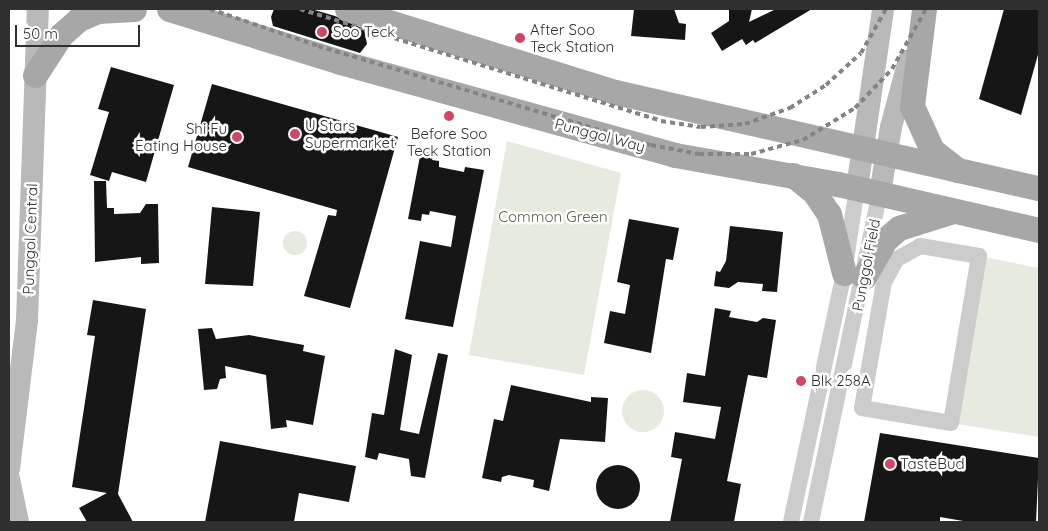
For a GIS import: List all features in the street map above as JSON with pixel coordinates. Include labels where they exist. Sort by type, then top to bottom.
[{"type":"main road","name":"Punggol Central","points":[[9,469],[27,320],[38,9]]},
{"type":"main road","points":[[35,75],[62,36],[79,20],[98,11],[134,9]]},
{"type":"main road","name":"Punggol Way","points":[[169,9],[340,62],[675,155],[794,175],[868,191],[950,212],[1039,230]]},
{"type":"main road","points":[[347,9],[615,92],[862,148],[962,173],[1039,188]]},
{"type":"main road","name":"Punggol Field","points":[[868,191],[862,148],[884,9]]},
{"type":"main road","points":[[924,9],[912,106],[932,150],[962,173]]},
{"type":"main road","name":"Punggol Field","points":[[868,191],[886,155],[924,9]]},
{"type":"main road","points":[[794,175],[814,192],[829,214],[854,275],[885,240],[899,228],[950,212]]},
{"type":"main road","points":[[9,479],[18,522]]},
{"type":"street","name":"Punggol Field","points":[[791,522],[854,275],[868,191]]},
{"type":"street","name":"Punggol Field","points":[[811,522],[868,191]]},
{"type":"street","points":[[920,246],[979,256],[951,422],[862,408],[884,282],[897,259],[920,246]]},
{"type":"green space","name":"Common Green","points":[[507,141],[621,173],[584,375],[469,355]]},
{"type":"green space","points":[[295,231],[304,234],[307,243],[304,252],[295,255],[286,252],[283,243],[286,234]]},
{"type":"green space","points":[[979,256],[1039,268],[1039,437],[951,423]]},
{"type":"green space","points":[[639,390],[647,390],[658,396],[664,411],[658,426],[647,432],[639,432],[628,426],[622,415],[622,407],[628,396]]},
{"type":"building","name":"Soo Teck","points":[[274,9],[311,9],[335,16],[364,29],[367,44],[360,53],[273,26],[271,17]]},
{"type":"building","points":[[634,9],[674,9],[679,23],[686,24],[685,40],[631,36]]},
{"type":"building","points":[[729,9],[752,9],[749,22],[776,9],[812,9],[755,43],[753,40],[746,45],[742,39],[722,51],[711,33],[729,21]]},
{"type":"building","points":[[1004,9],[1039,9],[1039,51],[1021,115],[979,99]]},
{"type":"building","points":[[111,67],[174,85],[146,182],[112,172],[109,181],[90,175],[109,112],[98,109]]},
{"type":"building","points":[[212,84],[398,137],[350,308],[304,296],[328,215],[336,216],[337,210],[188,167]]},
{"type":"building","points":[[421,151],[434,153],[432,160],[439,161],[439,167],[464,172],[465,167],[484,170],[453,327],[405,319],[420,241],[451,247],[456,216],[430,211],[429,215],[422,214],[421,221],[408,219]]},
{"type":"building","points":[[94,181],[106,181],[107,208],[114,208],[114,214],[140,213],[146,204],[158,204],[159,263],[141,264],[141,257],[95,262]]},
{"type":"building","points":[[212,207],[260,212],[253,286],[205,284]]},
{"type":"building","points":[[629,219],[679,228],[673,260],[666,259],[651,353],[604,343],[610,311],[625,314],[630,285],[617,282]]},
{"type":"building","points":[[730,226],[783,232],[777,292],[762,291],[763,284],[738,282],[729,288],[714,286],[716,271],[720,272],[726,261]]},
{"type":"building","points":[[93,300],[146,309],[118,494],[133,522],[87,522],[79,508],[107,493],[72,487],[95,336],[87,335]]},
{"type":"building","points":[[715,308],[731,311],[729,317],[757,322],[763,318],[776,320],[767,378],[748,375],[727,481],[741,484],[734,522],[670,522],[682,459],[671,457],[675,432],[715,439],[721,407],[683,402],[687,373],[705,376]]},
{"type":"building","points":[[212,328],[216,339],[249,335],[304,345],[303,351],[325,356],[313,425],[286,420],[287,427],[271,429],[266,375],[225,366],[226,378],[220,379],[217,389],[204,390],[198,329]]},
{"type":"building","points":[[395,349],[412,355],[400,430],[419,434],[438,353],[448,355],[425,478],[411,476],[409,459],[379,453],[377,460],[365,457],[372,413],[384,415]]},
{"type":"building","points":[[511,385],[591,402],[591,397],[608,398],[605,442],[560,439],[549,491],[533,487],[534,480],[509,475],[502,477],[501,482],[482,478],[494,419],[503,421]]},
{"type":"building","points":[[880,433],[1039,458],[1036,522],[969,522],[940,517],[940,522],[864,522]]},
{"type":"building","points":[[220,441],[356,466],[349,502],[299,493],[294,522],[205,522]]},
{"type":"building","points":[[618,465],[630,469],[636,475],[640,487],[636,499],[630,505],[618,509],[606,505],[600,499],[596,487],[600,475],[606,469]]},
{"type":"railway","points":[[210,9],[318,46],[651,145],[699,154],[751,154],[803,140],[855,108],[892,69],[926,9]]},
{"type":"railway","points":[[300,9],[661,121],[701,127],[745,124],[790,108],[826,85],[861,53],[886,9]]},
{"type":"place","name":"Soo Teck","points":[[322,32]]},
{"type":"place","name":"After Soo Teck Station","points":[[520,38]]},
{"type":"place","name":"Before Soo Teck Station","points":[[449,116]]},
{"type":"place","name":"U Stars Supermarket","points":[[295,134]]},
{"type":"place","name":"Shi Fu Eating House","points":[[237,137]]},
{"type":"place","name":"Blk 258A","points":[[801,381]]},
{"type":"place","name":"TasteBud","points":[[890,464]]}]
